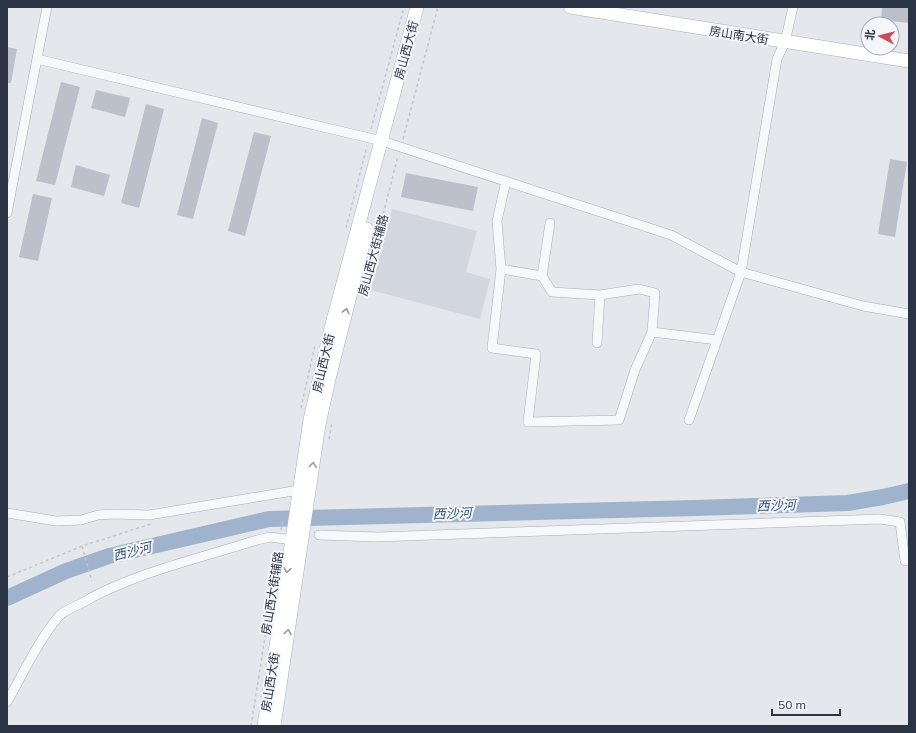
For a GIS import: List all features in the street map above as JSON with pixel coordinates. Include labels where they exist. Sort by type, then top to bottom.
[{"type":"main road","name":"房山西大街","points":[[391,144],[417,7]]},
{"type":"main road","name":"房山西大街","points":[[264,726],[290,535],[302,499],[310,420],[331,328],[391,144],[426,7]]},
{"type":"main road","name":"房山南大街","points":[[570,7],[909,61]]},
{"type":"main road","name":"房山西大街","points":[[274,726],[290,535]]},
{"type":"street","points":[[7,212],[47,7]]},
{"type":"street","points":[[689,420],[741,272],[777,59],[785,42],[793,7]]},
{"type":"street","points":[[37,59],[391,144],[671,235],[741,272],[863,306],[909,314]]},
{"type":"street","points":[[506,181],[497,221],[501,269],[492,348],[536,354],[528,422],[619,420],[635,370],[652,332],[655,293],[639,289],[600,295],[552,292],[542,276],[550,223]]},
{"type":"street","points":[[501,269],[542,276]]},
{"type":"street","points":[[597,344],[600,295]]},
{"type":"street","points":[[652,332],[717,340]]},
{"type":"street","points":[[7,513],[56,521],[81,520],[98,515],[149,515],[302,499]]},
{"type":"street","points":[[319,535],[378,537],[880,519],[905,520],[905,560]]},
{"type":"street","points":[[7,702],[46,634],[60,615],[107,589],[151,573],[257,540],[290,535]]},
{"type":"path","name":"房山西大街辅路","points":[[369,269],[391,144],[438,7]]},
{"type":"path","points":[[329,439],[333,417]]},
{"type":"path","points":[[7,577],[82,546],[153,524]]},
{"type":"path","name":"房山西大街辅路","points":[[251,726],[290,535]]},
{"type":"path","points":[[82,546],[92,581]]},
{"type":"shaded area","points":[[392,209],[477,231],[466,272],[490,279],[480,319],[371,290]]},
{"type":"building","points":[[882,7],[909,7],[909,23],[900,22],[900,16],[881,16]]},
{"type":"building","points":[[7,47],[17,49],[11,83],[7,83]]},
{"type":"building","points":[[61,82],[80,87],[55,185],[36,181]]},
{"type":"building","points":[[96,90],[130,98],[125,117],[91,108]]},
{"type":"building","points":[[146,104],[164,109],[139,208],[121,203]]},
{"type":"building","points":[[202,118],[218,123],[193,219],[177,215]]},
{"type":"building","points":[[254,132],[271,136],[245,236],[228,231]]},
{"type":"building","points":[[890,159],[907,162],[895,237],[878,234]]},
{"type":"building","points":[[76,165],[110,175],[104,196],[71,187]]},
{"type":"building","points":[[406,173],[478,187],[473,211],[401,197]]},
{"type":"building","points":[[33,194],[52,198],[38,261],[19,257]]},
{"type":"waterway","name":"西沙河","points":[[7,598],[66,571],[109,556],[269,519],[848,503],[909,491]]}]
